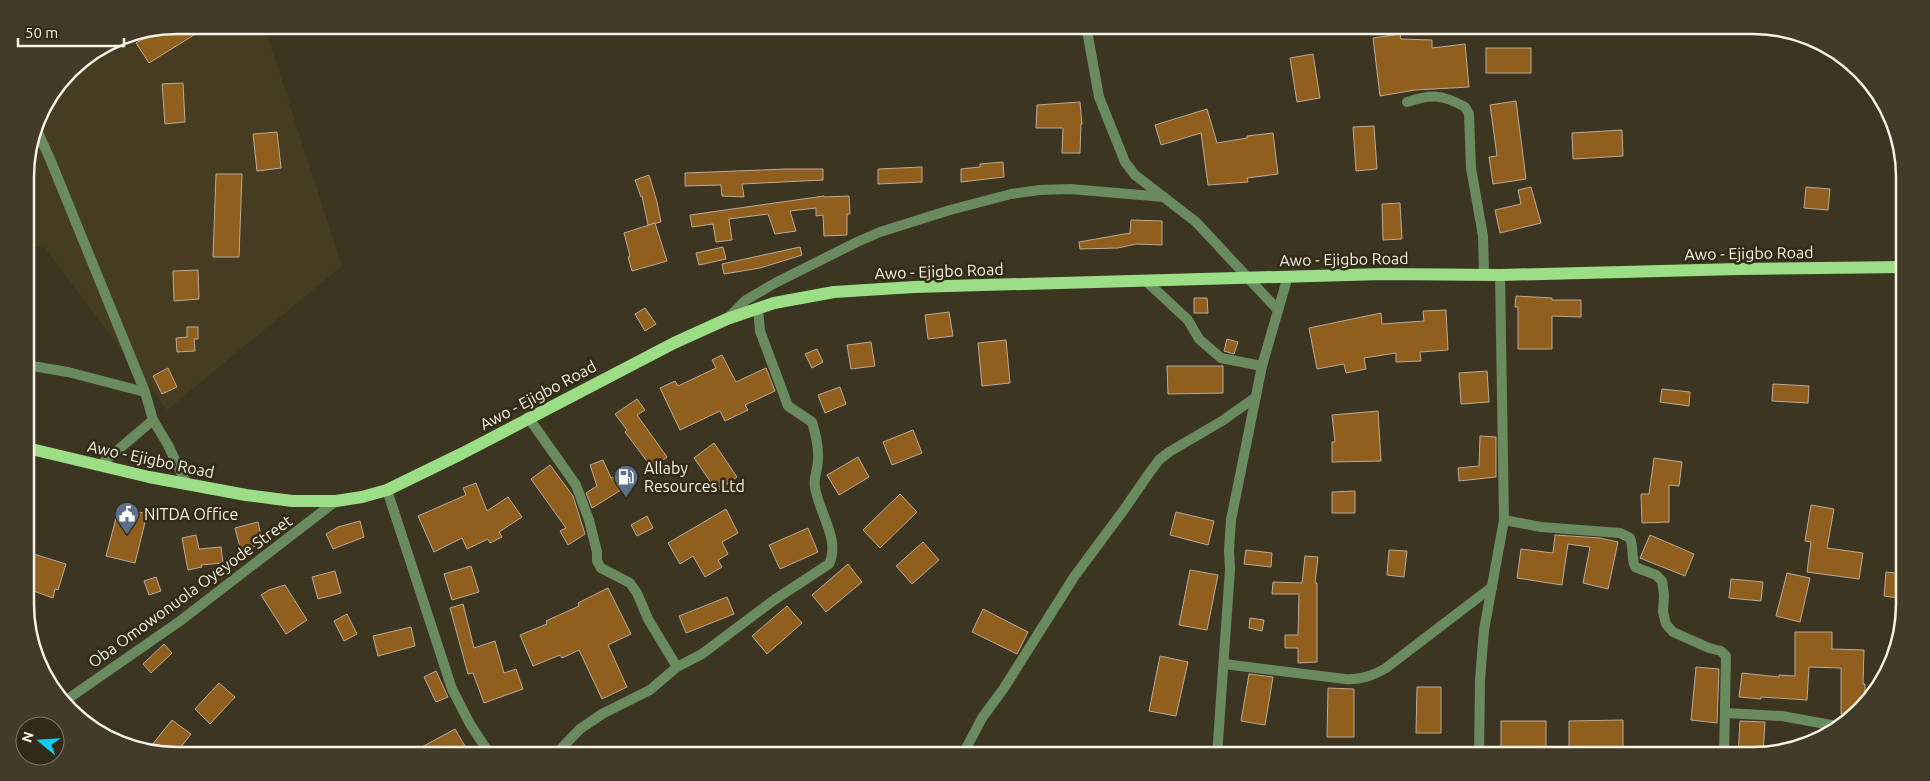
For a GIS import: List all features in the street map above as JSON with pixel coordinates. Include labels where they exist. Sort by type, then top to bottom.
[{"type":"main road","name":"Awo - Ejigbo Road","points":[[34,450],[187,485],[292,501],[336,501],[362,497],[387,490],[461,454],[674,343],[727,319],[774,303],[834,292],[924,287],[1288,276],[1896,267]]},
{"type":"street","points":[[1088,34],[1099,97],[1125,162],[1135,175],[1196,222],[1278,310]]},
{"type":"street","points":[[1407,102],[1426,95],[1440,97],[1465,107],[1469,114],[1471,168],[1483,236],[1484,274]]},
{"type":"street","points":[[40,137],[145,392],[153,420],[168,445],[187,485]]},
{"type":"street","points":[[727,319],[746,300],[775,283],[857,242],[880,232],[950,210],[1011,194],[1040,190],[1070,189],[1164,197]]},
{"type":"street","points":[[1479,747],[1480,680],[1484,630],[1504,520],[1500,274]]},
{"type":"street","points":[[1218,747],[1232,520],[1262,366],[1288,276]]},
{"type":"street","points":[[1145,280],[1188,320],[1199,339],[1222,358],[1262,366]]},
{"type":"street","points":[[563,747],[580,729],[602,714],[650,690],[677,667],[702,654],[774,600],[829,564],[833,557],[833,543],[818,504],[814,484],[818,460],[818,444],[812,422],[788,406],[760,332],[758,308]]},
{"type":"street","points":[[34,366],[68,372],[145,392]]},
{"type":"street","points":[[967,747],[982,718],[1004,688],[1074,577],[1159,460],[1222,421],[1256,397]]},
{"type":"street","points":[[528,418],[576,486],[589,520],[597,552],[597,561],[601,568],[630,583],[637,593],[648,619],[677,667]]},
{"type":"street","points":[[99,466],[153,420]]},
{"type":"street","points":[[387,490],[452,689],[470,724],[485,747]]},
{"type":"street","name":"Oba Omowonuola Oyeyode Street","points":[[68,698],[180,621],[336,501]]},
{"type":"street","points":[[1504,520],[1541,527],[1620,533],[1630,538],[1634,547],[1632,560],[1636,567],[1656,575],[1662,582],[1664,595],[1663,612],[1666,624],[1673,632],[1709,648],[1721,651],[1726,656],[1724,747]]},
{"type":"street","points":[[1224,664],[1357,680],[1371,676],[1386,668],[1492,587]]},
{"type":"street","points":[[1726,713],[1782,716],[1830,725]]},
{"type":"shaded area","points":[[176,34],[267,34],[342,266],[167,410],[45,248],[34,246],[34,167],[36,149],[53,105],[69,82],[82,69],[113,48],[149,36]]},
{"type":"building","points":[[196,34],[149,63],[136,43],[149,36]]},
{"type":"building","points":[[1400,34],[1401,39],[1432,40],[1432,48],[1465,44],[1469,87],[1415,90],[1380,96],[1373,38]]},
{"type":"building","points":[[1486,48],[1531,48],[1531,73],[1486,73]]},
{"type":"building","points":[[1313,54],[1320,98],[1297,102],[1290,58]]},
{"type":"building","points":[[183,83],[185,122],[165,124],[162,84]]},
{"type":"building","points":[[1516,101],[1526,179],[1493,184],[1489,157],[1497,156],[1490,105]]},
{"type":"building","points":[[1080,102],[1082,124],[1080,153],[1062,153],[1063,128],[1036,128],[1037,105]]},
{"type":"building","points":[[1207,109],[1217,143],[1247,138],[1247,136],[1273,133],[1278,174],[1247,178],[1248,182],[1208,185],[1201,133],[1161,145],[1155,125]]},
{"type":"building","points":[[1374,126],[1377,169],[1356,171],[1353,127]]},
{"type":"building","points":[[1622,130],[1623,156],[1573,159],[1572,133]]},
{"type":"building","points":[[277,132],[281,168],[257,171],[253,134]]},
{"type":"building","points":[[1003,162],[1004,177],[961,182],[961,169],[980,167],[980,164]]},
{"type":"building","points":[[922,167],[922,182],[878,184],[878,169]]},
{"type":"building","points":[[823,169],[823,180],[742,184],[744,197],[722,196],[721,185],[685,186],[685,173]]},
{"type":"building","points":[[216,174],[242,174],[239,257],[213,257]]},
{"type":"building","points":[[649,175],[661,222],[648,225],[642,196],[635,180]]},
{"type":"building","points":[[1531,187],[1541,223],[1500,233],[1495,210],[1521,204],[1518,190]]},
{"type":"building","points":[[1806,187],[1830,189],[1828,210],[1804,208]]},
{"type":"building","points":[[824,196],[849,196],[850,214],[847,214],[847,235],[824,236],[823,215],[816,216],[816,208],[790,211],[796,231],[775,234],[768,214],[729,219],[732,240],[716,242],[713,224],[692,227],[690,215]]},
{"type":"building","points":[[1400,203],[1402,239],[1383,240],[1382,204]]},
{"type":"building","points":[[1131,220],[1162,221],[1162,245],[1136,244],[1118,248],[1080,249],[1079,242],[1130,233]]},
{"type":"building","points":[[655,223],[667,261],[632,271],[624,233]]},
{"type":"building","points":[[723,247],[726,259],[699,265],[696,253]]},
{"type":"building","points":[[800,247],[802,255],[760,268],[724,274],[722,264]]},
{"type":"building","points":[[198,270],[199,299],[174,301],[173,271]]},
{"type":"building","points":[[1516,296],[1552,298],[1552,300],[1581,300],[1581,317],[1552,316],[1552,349],[1518,349],[1518,307],[1515,307]]},
{"type":"building","points":[[1194,298],[1207,298],[1208,313],[1194,313]]},
{"type":"building","points":[[645,308],[656,324],[645,331],[635,314]]},
{"type":"building","points":[[1446,310],[1448,350],[1420,352],[1421,361],[1396,362],[1396,353],[1364,358],[1366,369],[1346,373],[1344,364],[1317,369],[1309,328],[1381,313],[1382,324],[1424,321],[1423,311]]},
{"type":"building","points":[[949,312],[953,336],[928,339],[925,315]]},
{"type":"building","points":[[187,327],[198,327],[198,339],[194,339],[195,351],[177,352],[176,338],[187,337]]},
{"type":"building","points":[[1227,339],[1238,342],[1234,354],[1224,351]]},
{"type":"building","points":[[1006,340],[1010,383],[982,386],[978,343]]},
{"type":"building","points":[[871,342],[875,366],[851,369],[847,345]]},
{"type":"building","points":[[817,349],[823,362],[812,368],[805,354]]},
{"type":"building","points":[[722,355],[736,382],[766,368],[775,391],[745,405],[748,410],[725,421],[720,411],[680,430],[660,388],[675,381],[678,386],[716,368],[712,360]]},
{"type":"building","points":[[1167,366],[1223,366],[1223,393],[1168,394]]},
{"type":"building","points":[[168,368],[177,387],[162,394],[153,376]]},
{"type":"building","points":[[1487,371],[1489,402],[1461,404],[1459,373]]},
{"type":"building","points":[[1773,384],[1809,386],[1808,403],[1772,401]]},
{"type":"building","points":[[840,387],[846,404],[825,413],[818,395]]},
{"type":"building","points":[[1662,389],[1690,392],[1689,406],[1660,402]]},
{"type":"building","points":[[637,399],[645,410],[637,415],[667,457],[652,468],[625,432],[627,430],[615,414]]},
{"type":"building","points":[[1378,411],[1381,461],[1332,462],[1332,442],[1335,442],[1332,415]]},
{"type":"building","points":[[913,430],[922,453],[892,465],[883,442]]},
{"type":"building","points":[[1480,436],[1496,437],[1496,477],[1459,481],[1458,468],[1479,466]]},
{"type":"building","points":[[714,443],[737,477],[717,491],[694,458]]},
{"type":"building","points":[[858,457],[869,477],[839,495],[827,475]]},
{"type":"building","points":[[1654,458],[1682,462],[1679,486],[1669,485],[1669,522],[1642,523],[1641,494],[1649,494]]},
{"type":"building","points":[[603,460],[611,478],[613,477],[621,490],[592,508],[586,493],[597,486],[590,465]]},
{"type":"building","points":[[550,465],[573,496],[585,534],[568,545],[560,531],[566,528],[531,479]]},
{"type":"building","points":[[476,483],[487,511],[508,497],[522,517],[499,532],[502,537],[490,543],[488,539],[467,549],[462,538],[434,552],[418,516],[466,495],[463,488]]},
{"type":"building","points":[[1355,491],[1355,513],[1332,513],[1332,492]]},
{"type":"building","points":[[900,494],[917,512],[880,548],[863,530]]},
{"type":"building","points":[[1811,505],[1834,509],[1827,548],[1863,553],[1859,579],[1807,572],[1811,542],[1805,541]]},
{"type":"building","name":"NITDA Office","points":[[119,507],[147,514],[135,563],[106,556]]},
{"type":"building","points":[[726,509],[738,533],[722,542],[728,554],[718,560],[722,567],[705,577],[693,556],[680,564],[668,543]]},
{"type":"building","points":[[1176,512],[1214,521],[1208,545],[1170,535]]},
{"type":"building","points":[[647,516],[653,528],[637,536],[631,525]]},
{"type":"building","points":[[360,521],[364,537],[333,549],[326,534],[338,527]]},
{"type":"building","points":[[258,522],[263,544],[241,551],[235,528]]},
{"type":"building","points":[[808,528],[818,552],[780,569],[769,545]]},
{"type":"building","points":[[196,535],[199,549],[221,547],[223,563],[201,565],[202,567],[188,570],[182,538]]},
{"type":"building","points":[[1555,535],[1600,538],[1618,542],[1608,589],[1583,583],[1590,547],[1568,544],[1562,585],[1517,578],[1521,549],[1553,553]]},
{"type":"building","points":[[1650,535],[1694,554],[1685,576],[1640,558]]},
{"type":"building","points":[[923,542],[939,560],[912,584],[896,566]]},
{"type":"building","points":[[1246,550],[1272,553],[1271,567],[1244,564]]},
{"type":"building","points":[[1389,550],[1407,551],[1404,577],[1387,575]]},
{"type":"building","points":[[34,554],[66,564],[58,590],[55,589],[53,598],[34,591]]},
{"type":"building","points":[[1305,556],[1318,557],[1315,583],[1317,583],[1317,662],[1298,663],[1298,648],[1285,648],[1285,635],[1298,635],[1299,594],[1272,594],[1273,582],[1302,583]]},
{"type":"building","points":[[848,564],[862,582],[826,612],[812,595]]},
{"type":"building","points":[[471,566],[479,592],[452,600],[444,574]]},
{"type":"building","points":[[1190,570],[1218,575],[1207,630],[1179,625]]},
{"type":"building","points":[[335,571],[341,593],[318,599],[312,577]]},
{"type":"building","points":[[1886,572],[1896,573],[1896,598],[1884,596]]},
{"type":"building","points":[[1787,573],[1810,578],[1800,622],[1776,616]]},
{"type":"building","points":[[156,577],[161,591],[149,595],[144,581]]},
{"type":"building","points":[[1731,579],[1763,582],[1761,601],[1729,598]]},
{"type":"building","points":[[285,585],[307,620],[286,634],[261,595],[269,590]]},
{"type":"building","points":[[608,588],[631,634],[608,645],[627,687],[602,699],[579,650],[562,658],[560,655],[533,666],[520,635],[547,624],[546,621],[579,606],[578,603]]},
{"type":"building","points":[[727,597],[734,614],[686,633],[679,616]]},
{"type":"building","points":[[463,604],[474,648],[495,641],[504,673],[516,669],[523,689],[484,703],[473,673],[468,674],[450,608]]},
{"type":"building","points":[[787,606],[802,623],[767,654],[752,636]]},
{"type":"building","points":[[983,609],[1028,632],[1017,654],[972,632]]},
{"type":"building","points":[[347,614],[357,634],[344,641],[334,621]]},
{"type":"building","points":[[1250,618],[1264,620],[1262,631],[1249,628]]},
{"type":"building","points":[[411,627],[415,646],[378,656],[373,636]]},
{"type":"building","points":[[1795,632],[1832,632],[1832,649],[1864,650],[1863,684],[1865,684],[1865,693],[1844,714],[1841,714],[1841,668],[1809,667],[1807,700],[1739,697],[1742,673],[1779,677],[1779,675],[1795,676]]},
{"type":"building","points":[[164,644],[172,653],[151,673],[143,664]]},
{"type":"building","points":[[1160,656],[1188,662],[1176,716],[1149,711]]},
{"type":"building","points":[[1696,667],[1719,669],[1717,723],[1691,720]]},
{"type":"building","points":[[436,671],[448,697],[436,702],[424,677]]},
{"type":"building","points":[[1249,674],[1273,677],[1265,725],[1241,721]]},
{"type":"building","points":[[219,683],[235,697],[210,724],[195,709]]},
{"type":"building","points":[[1417,687],[1441,687],[1441,733],[1416,733]]},
{"type":"building","points":[[1328,688],[1354,689],[1354,737],[1327,737]]},
{"type":"building","points":[[172,720],[191,734],[181,747],[152,745]]},
{"type":"building","points":[[1623,720],[1623,747],[1569,747],[1569,721]]},
{"type":"building","points":[[1501,721],[1546,721],[1546,747],[1501,747]]},
{"type":"building","points":[[1740,721],[1765,722],[1764,747],[1739,747]]},
{"type":"building","points":[[455,729],[466,747],[422,747]]},
{"type":"place","name":"Allaby Resources Ltd","points":[[626,498]]},
{"type":"place","name":"NITDA Office","points":[[127,535]]}]
